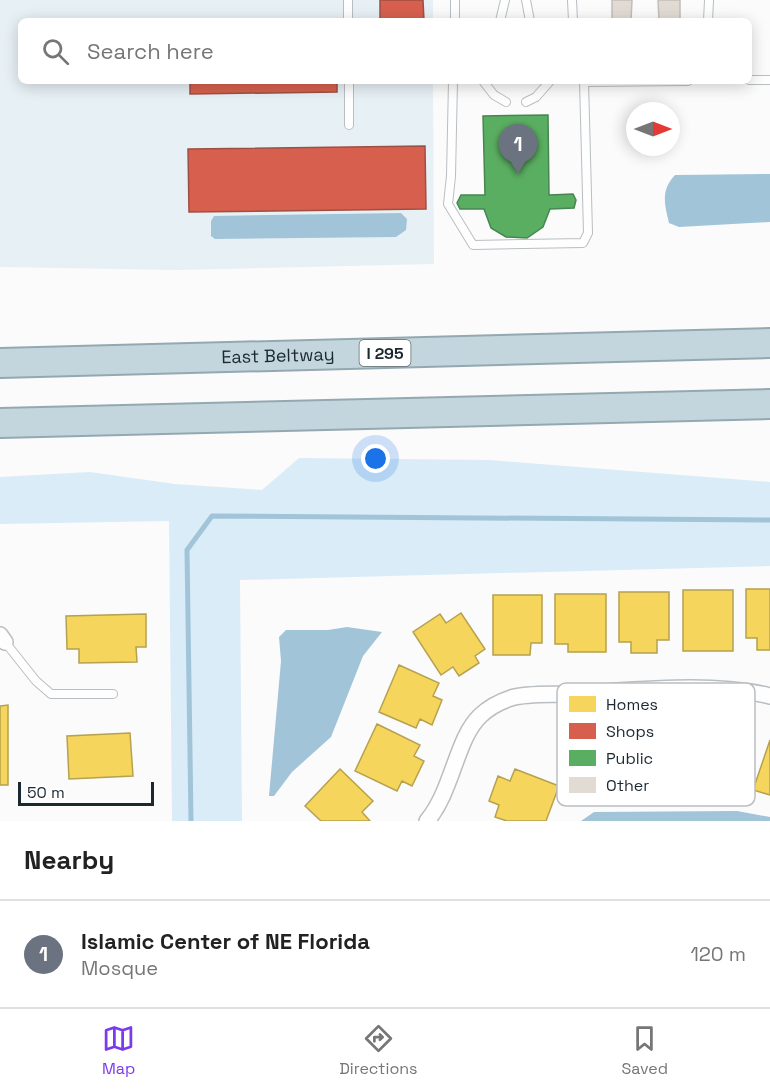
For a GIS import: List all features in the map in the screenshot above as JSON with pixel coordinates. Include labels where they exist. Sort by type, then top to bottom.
[{"type":"highway","name":"East Beltway","points":[[0,363],[770,343]]},
{"type":"highway","points":[[0,423],[770,404]]},
{"type":"street","points":[[755,694],[770,696]]},
{"type":"street","points":[[428,821],[438,808],[452,776],[465,736],[478,717],[495,704],[514,697],[557,695]]},
{"type":"lane","points":[[348,0],[348,18]]},
{"type":"lane","points":[[455,0],[455,18]]},
{"type":"lane","points":[[501,18],[505,0]]},
{"type":"lane","points":[[526,0],[529,18]]},
{"type":"lane","points":[[572,0],[573,18]]},
{"type":"lane","points":[[708,18],[709,0]]},
{"type":"lane","points":[[752,80],[770,80]]},
{"type":"lane","points":[[349,84],[349,125]]},
{"type":"lane","points":[[453,84],[451,176],[448,204],[473,245],[583,243],[588,233],[584,84]]},
{"type":"lane","points":[[485,84],[494,95],[506,102]]},
{"type":"lane","points":[[526,102],[536,97],[547,84]]},
{"type":"lane","points":[[2,639],[36,681],[51,694],[113,694]]},
{"type":"shaded area","points":[[0,0],[433,0],[433,18],[18,18],[18,84],[433,84],[434,264],[177,270],[0,267]]},
{"type":"shaded area","points":[[299,458],[489,460],[770,482],[770,566],[240,580],[242,821],[172,821],[169,521],[0,524],[0,477],[90,472],[175,484],[262,490]]},
{"type":"water","points":[[770,174],[770,222],[679,227],[669,223],[665,197],[667,186],[675,175]]},
{"type":"water","points":[[401,213],[407,219],[406,230],[396,237],[215,239],[211,236],[211,221],[214,216]]},
{"type":"water","points":[[347,627],[382,632],[363,656],[331,737],[292,772],[274,796],[269,796],[281,661],[279,637],[286,630],[328,630]]},
{"type":"water","points":[[737,811],[770,817],[770,821],[581,821],[594,812]]},
{"type":"building: Homes","points":[[746,589],[770,589],[770,650],[757,650],[757,638],[746,638]]},
{"type":"building: Homes","points":[[683,590],[733,590],[733,651],[683,651]]},
{"type":"building: Homes","points":[[619,592],[669,592],[669,640],[657,640],[657,653],[631,653],[631,642],[619,642]]},
{"type":"building: Homes","points":[[555,594],[606,594],[606,652],[568,652],[568,644],[555,644]]},
{"type":"building: Homes","points":[[493,595],[542,595],[542,643],[531,643],[530,655],[493,655]]},
{"type":"building: Homes","points":[[461,613],[485,649],[475,656],[479,663],[459,676],[453,667],[441,675],[413,632],[440,614],[446,623]]},
{"type":"building: Homes","points":[[146,614],[146,647],[136,647],[137,662],[79,663],[79,649],[67,649],[66,616]]},
{"type":"building: Homes","points":[[399,665],[439,683],[433,696],[442,700],[432,725],[420,719],[416,728],[379,712]]},
{"type":"building: Homes","points":[[8,705],[8,785],[0,785],[0,706]]},
{"type":"building: Homes","points":[[377,724],[420,745],[414,756],[424,761],[412,786],[402,781],[397,791],[355,771]]},
{"type":"building: Homes","points":[[130,733],[133,776],[69,779],[67,736]]},
{"type":"building: Homes","points":[[770,740],[770,795],[755,791],[755,784]]},
{"type":"building: Homes","points":[[340,769],[373,801],[362,812],[370,821],[321,821],[305,806]]},
{"type":"building: Homes","points":[[515,769],[557,785],[557,791],[546,821],[507,821],[495,817],[499,805],[489,801],[498,776],[510,781]]},
{"type":"building: Shops","points":[[380,0],[423,0],[424,18],[380,18]]},
{"type":"building: Shops","points":[[190,84],[337,84],[337,92],[190,94]]},
{"type":"building: Shops","points":[[425,146],[426,209],[189,212],[188,149]]},
{"type":"building: Public","points":[[548,115],[549,195],[573,194],[576,200],[574,208],[550,209],[543,227],[527,238],[506,237],[491,228],[484,209],[460,209],[457,203],[461,195],[485,195],[483,116]]},
{"type":"building: Other","points":[[612,0],[632,0],[631,18],[612,18]]},
{"type":"building: Other","points":[[658,0],[680,0],[680,18],[659,18]]},
{"type":"waterway","points":[[191,821],[187,550],[212,516],[770,520]]},
{"type":"place","name":"Islamic Center of NE Florida","points":[[518,174]]}]
